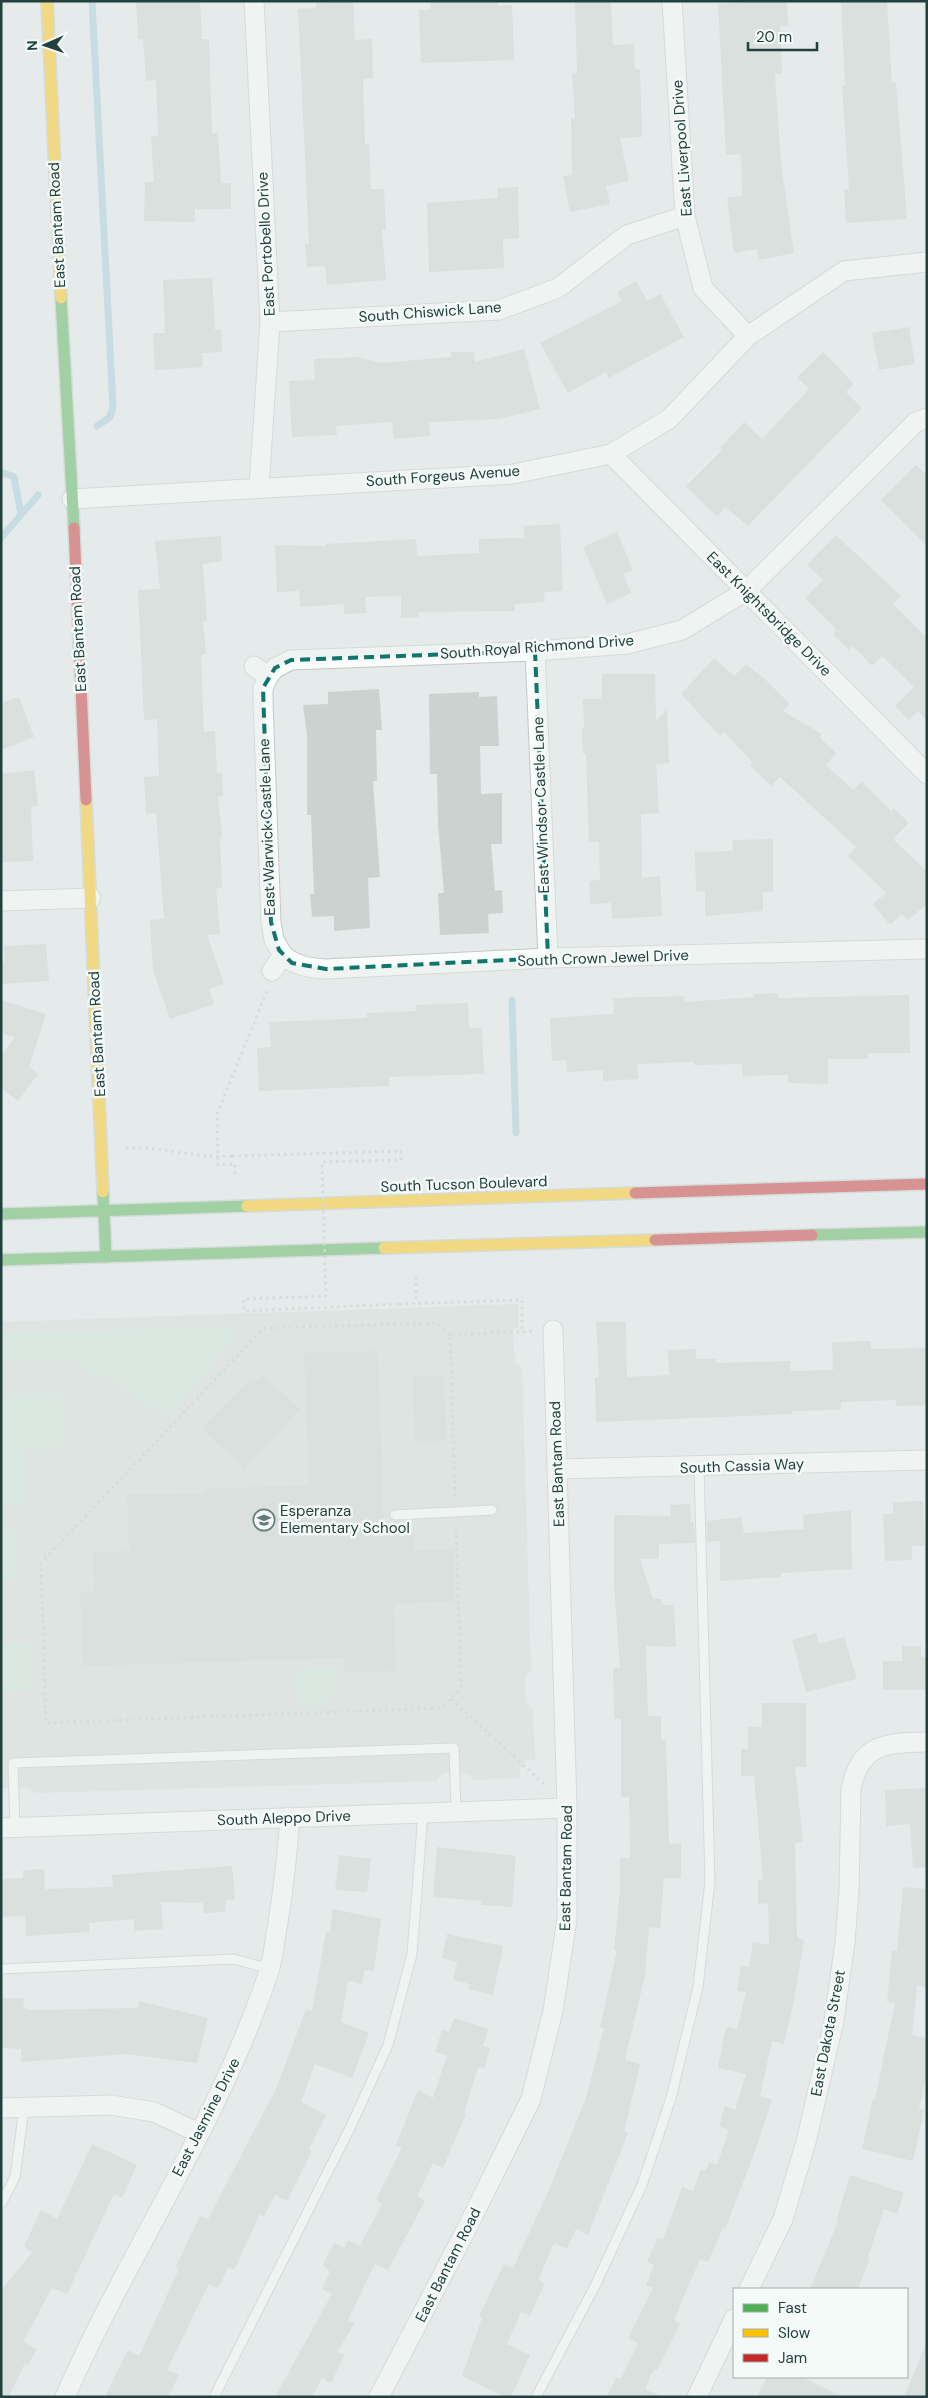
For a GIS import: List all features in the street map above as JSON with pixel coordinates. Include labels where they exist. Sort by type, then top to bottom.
[{"type":"main road","name":"East Bantam Road","points":[[47,1],[103,1149],[106,1257]]},
{"type":"main road","name":"South Tucson Boulevard","points":[[1,1214],[927,1184]]},
{"type":"main road","points":[[1,1260],[927,1232]]},
{"type":"street","name":"East Portobello Drive","points":[[254,1],[270,322],[259,487]]},
{"type":"street","name":"East Liverpool Drive","points":[[672,1],[685,216],[703,288],[748,336]]},
{"type":"street","name":"South Chiswick Lane","points":[[270,322],[499,310],[558,288],[627,235],[685,216]]},
{"type":"street","name":"South Forgeus Avenue","points":[[72,499],[513,474],[611,454],[669,419],[748,336],[844,271],[927,262]]},
{"type":"street","name":"South Royal Richmond Drive","points":[[261,671],[275,668],[291,660],[535,651],[626,644],[682,630],[746,591],[916,422],[927,418]]},
{"type":"street","name":"East Knightsbridge Drive","points":[[611,454],[927,774]]},
{"type":"street","name":"East Windsor Castle Lane","points":[[535,651],[548,958]]},
{"type":"street","name":"East Warwick Castle Lane","points":[[261,671],[271,922],[274,940],[283,955]]},
{"type":"street","points":[[1,901],[91,898]]},
{"type":"street","name":"South Crown Jewel Drive","points":[[283,955],[292,962],[304,967],[326,970],[548,958],[927,949]]},
{"type":"street","points":[[272,971],[283,955]]},
{"type":"street","name":"East Bantam Road","points":[[378,2397],[466,2230],[531,2099],[553,2011],[567,1919],[567,1808],[553,1330]]},
{"type":"street","name":"South Cassia Way","points":[[558,1469],[927,1460]]},
{"type":"street","name":"East Dakota Street","points":[[749,2288],[782,2219],[806,2142],[834,2021],[845,1942],[849,1891],[851,1789],[856,1758],[875,1748],[898,1743],[927,1742]]},
{"type":"street","name":"South Aleppo Drive","points":[[8,1827],[567,1808]]},
{"type":"street","name":"East Jasmine Drive","points":[[65,2397],[86,2349],[199,2133],[238,2052],[270,1969],[283,1895],[290,1817]]},
{"type":"street","points":[[1,2108],[111,2105],[154,2112],[199,2133]]},
{"type":"street","points":[[697,2397],[733,2321]]},
{"type":"lane","points":[[536,2397],[596,2286],[642,2185],[671,2098],[698,1987],[710,1881],[699,1467]]},
{"type":"lane","points":[[395,1515],[492,1510]]},
{"type":"lane","points":[[8,1827],[13,1762],[454,1748],[456,1812]]},
{"type":"lane","points":[[214,2397],[352,2126],[388,2044],[412,1954],[423,1813]]},
{"type":"lane","points":[[1,1969],[234,1959],[270,1969]]},
{"type":"lane","points":[[1,2204],[15,2177],[24,2108]]},
{"type":"path","points":[[235,1174],[235,1164],[218,1165],[218,1114],[265,999],[272,971]]},
{"type":"path","points":[[103,1149],[140,1147],[219,1157],[401,1151],[400,1160],[322,1162],[326,1296],[244,1299],[244,1311],[522,1300],[522,1331]]},
{"type":"path","points":[[416,1277],[416,1303]]},
{"type":"path","points":[[450,1335],[462,1688],[451,1699],[441,1708],[46,1723],[41,1563],[264,1328],[436,1323],[450,1335],[553,1330]]},
{"type":"path","points":[[451,1699],[523,1764],[567,1808]]},
{"type":"highlighted area","points":[[535,651],[548,958],[326,969],[292,963],[279,950],[271,922],[263,688],[275,668],[291,660]]},
{"type":"shaded area","name":"Esperanza Elementary School","points":[[518,1304],[518,1328],[513,1328],[515,1362],[522,1368],[531,1671],[525,1676],[526,1702],[533,1709],[535,1760],[527,1760],[520,1768],[520,1778],[473,1780],[467,1773],[443,1773],[436,1781],[37,1793],[28,1788],[1,1788],[1,1322]]},
{"type":"green space","points":[[226,1327],[235,1337],[168,1418],[108,1377],[87,1374],[75,1360],[1,1359],[1,1333]]},
{"type":"green space","points":[[62,1393],[64,1447],[21,1448],[23,1504],[1,1504],[1,1394]]},
{"type":"green space","points":[[1,1527],[15,1527],[18,1579],[1,1580]]},
{"type":"green space","points":[[29,1642],[30,1690],[1,1691],[1,1643]]},
{"type":"green space","points":[[336,1667],[337,1689],[321,1705],[300,1706],[297,1670]]},
{"type":"building","points":[[136,1],[200,1],[202,39],[209,39],[212,133],[218,133],[221,183],[231,183],[231,209],[195,209],[195,222],[144,221],[145,182],[154,182],[151,137],[158,136],[156,80],[146,81],[143,39],[138,39]]},
{"type":"building","points":[[322,1],[353,1],[355,40],[372,39],[373,78],[363,79],[365,144],[369,144],[371,189],[384,189],[386,230],[382,230],[386,280],[327,285],[325,266],[307,267],[305,244],[309,244],[298,9],[316,8],[316,3],[322,3]]},
{"type":"building","points":[[430,1],[497,1],[497,6],[512,5],[514,60],[421,63],[419,10],[431,9]]},
{"type":"building","points":[[575,1],[611,1],[613,45],[634,44],[635,69],[640,69],[642,137],[620,138],[629,181],[606,186],[610,204],[570,212],[563,176],[572,175],[571,118],[575,118],[572,74],[577,73]]},
{"type":"building","points":[[737,1],[787,1],[788,26],[780,26],[782,74],[775,74],[781,164],[794,253],[759,260],[757,249],[734,253],[727,198],[742,196],[741,154],[726,155],[718,4],[737,3]]},
{"type":"building","points":[[841,1],[887,1],[892,82],[896,82],[907,219],[846,223],[844,190],[849,189],[842,85],[845,85]]},
{"type":"building","points":[[518,187],[519,238],[503,239],[504,268],[429,272],[427,203],[498,198],[497,188]]},
{"type":"building","points":[[212,278],[215,330],[221,330],[222,352],[202,353],[203,367],[155,370],[153,333],[165,333],[163,280]]},
{"type":"building","points":[[636,281],[647,301],[660,294],[684,337],[609,378],[606,372],[568,393],[540,343],[622,301],[617,292]]},
{"type":"building","points":[[909,327],[915,364],[879,370],[872,333]]},
{"type":"building","points":[[524,349],[540,409],[499,419],[429,422],[430,436],[394,439],[392,422],[336,426],[337,435],[292,437],[289,381],[315,380],[314,359],[357,357],[381,363],[451,357],[451,352],[474,352],[475,362]]},
{"type":"building","points":[[823,352],[854,384],[846,392],[862,408],[748,526],[725,507],[717,517],[686,486],[722,450],[720,448],[744,422],[762,439],[809,389],[797,377]]},
{"type":"building","points":[[916,465],[927,475],[927,546],[881,500]]},
{"type":"building","points":[[560,524],[563,591],[544,592],[545,602],[515,604],[515,611],[419,612],[419,617],[401,618],[401,596],[365,597],[366,613],[344,614],[344,604],[300,607],[299,591],[277,592],[275,545],[326,546],[325,544],[416,539],[417,556],[479,553],[479,539],[524,538],[524,526]]},
{"type":"building","points":[[617,532],[633,570],[623,574],[631,593],[607,604],[583,547]]},
{"type":"building","points":[[836,535],[901,596],[893,604],[927,638],[927,721],[918,711],[909,720],[895,706],[914,687],[882,656],[872,666],[853,646],[849,650],[833,634],[837,630],[805,598],[823,580],[807,565]]},
{"type":"building","points":[[221,536],[222,561],[203,564],[207,621],[203,622],[206,654],[201,655],[204,732],[215,731],[217,773],[222,773],[223,796],[218,797],[222,837],[220,838],[222,888],[216,889],[220,934],[207,935],[224,984],[209,989],[214,1004],[170,1019],[153,970],[150,920],[164,919],[156,813],[146,814],[144,777],[159,776],[157,719],[144,720],[138,590],[160,589],[155,541]]},
{"type":"building","points":[[714,658],[734,676],[746,664],[768,682],[790,704],[783,711],[822,734],[819,737],[836,753],[826,765],[853,790],[862,782],[891,811],[894,808],[909,823],[893,839],[927,872],[927,904],[908,920],[902,914],[890,925],[873,904],[886,893],[848,856],[856,847],[780,777],[771,786],[750,766],[753,763],[724,732],[720,736],[681,694]]},
{"type":"building","points":[[602,674],[655,674],[656,721],[667,709],[669,763],[656,764],[659,813],[641,814],[642,878],[660,876],[662,916],[612,919],[611,903],[590,904],[589,881],[600,880],[599,842],[589,842],[586,754],[583,754],[583,699],[602,699]]},
{"type":"building","points":[[379,689],[382,730],[376,730],[377,781],[373,781],[380,877],[368,878],[370,928],[334,931],[334,916],[312,917],[310,894],[314,894],[311,815],[307,815],[307,735],[303,705],[328,704],[328,692]]},
{"type":"building","points":[[479,692],[479,697],[497,696],[499,746],[480,746],[481,794],[502,793],[502,844],[491,844],[495,891],[502,890],[503,913],[488,914],[489,933],[440,935],[438,893],[444,893],[438,824],[437,774],[430,774],[429,694]]},
{"type":"building","points":[[19,697],[34,737],[1,750],[1,703]]},
{"type":"building","points":[[34,770],[38,806],[31,807],[33,861],[1,862],[1,774]]},
{"type":"building","points":[[773,839],[773,892],[763,892],[763,911],[705,916],[705,891],[696,892],[695,852],[733,851],[732,840]]},
{"type":"building","points":[[46,944],[49,981],[1,984],[1,962],[5,961],[4,946]]},
{"type":"building","points":[[778,993],[779,998],[909,995],[910,1053],[868,1053],[868,1059],[828,1059],[828,1084],[788,1083],[788,1075],[743,1076],[742,1064],[694,1065],[693,1062],[637,1064],[638,1079],[603,1081],[603,1070],[567,1072],[566,1060],[552,1061],[550,1018],[614,1014],[613,998],[684,996],[685,1002],[754,997],[753,994]]},
{"type":"building","points":[[1,1000],[46,1014],[29,1067],[38,1074],[18,1101],[1,1088],[1,1056],[15,1037],[1,1033]]},
{"type":"building","points":[[468,1003],[469,1028],[482,1028],[484,1074],[389,1077],[389,1086],[259,1091],[257,1048],[271,1047],[269,1022],[367,1018],[367,1013],[416,1011],[416,1005]]},
{"type":"building","points":[[596,1322],[626,1322],[627,1377],[669,1375],[668,1350],[696,1349],[696,1359],[716,1359],[716,1363],[790,1361],[790,1371],[833,1370],[832,1342],[871,1341],[871,1349],[927,1348],[927,1405],[896,1406],[896,1400],[841,1402],[841,1410],[792,1411],[792,1414],[596,1422],[595,1378],[599,1377]]},
{"type":"building","points":[[378,1351],[384,1535],[415,1534],[415,1550],[454,1549],[455,1601],[394,1604],[396,1671],[345,1672],[344,1658],[83,1666],[80,1592],[94,1591],[93,1552],[129,1551],[127,1495],[206,1493],[206,1489],[309,1485],[304,1353]]},
{"type":"building","points":[[263,1374],[300,1410],[244,1469],[202,1428],[250,1379],[254,1383]]},
{"type":"building","points":[[444,1375],[446,1441],[414,1441],[413,1376]]},
{"type":"building","points":[[923,1501],[925,1546],[912,1546],[912,1560],[885,1561],[883,1514],[893,1514],[893,1502]]},
{"type":"building","points":[[690,1504],[691,1522],[694,1522],[695,1543],[659,1544],[659,1559],[640,1559],[653,1599],[661,1599],[662,1605],[674,1605],[676,1647],[646,1646],[648,1716],[661,1716],[661,1740],[666,1740],[669,1844],[681,1843],[681,1878],[664,1878],[660,1928],[649,1927],[645,1975],[625,2060],[640,2064],[624,2132],[628,2133],[588,2235],[576,2229],[567,2249],[554,2243],[538,2280],[545,2283],[530,2316],[521,2312],[507,2344],[530,2355],[511,2397],[504,2397],[462,2376],[482,2318],[479,2316],[504,2264],[513,2268],[549,2190],[586,2098],[604,2028],[600,2027],[617,1950],[614,1950],[620,1890],[620,1858],[630,1858],[629,1797],[621,1797],[621,1719],[614,1719],[613,1668],[620,1668],[614,1584],[614,1515],[671,1516],[670,1505]]},
{"type":"building","points":[[851,1510],[852,1569],[781,1573],[781,1577],[720,1581],[720,1541],[707,1542],[707,1521],[741,1517],[744,1533],[804,1529],[803,1515]]},
{"type":"building","points":[[816,1633],[819,1644],[844,1637],[857,1679],[806,1692],[792,1640]]},
{"type":"building","points":[[902,1646],[921,1646],[921,1657],[927,1657],[927,1690],[883,1690],[883,1661],[902,1661]]},
{"type":"building","points":[[762,1703],[806,1703],[806,1767],[795,1767],[803,1842],[795,1843],[797,1938],[804,1940],[794,2001],[784,2044],[772,2041],[760,2096],[772,2100],[753,2157],[725,2229],[723,2228],[708,2262],[700,2259],[674,2320],[680,2324],[657,2370],[654,2369],[645,2389],[663,2397],[607,2397],[616,2377],[621,2379],[638,2343],[628,2338],[653,2288],[646,2285],[654,2265],[647,2262],[658,2238],[663,2240],[682,2187],[693,2191],[701,2169],[706,2171],[709,2162],[717,2165],[729,2130],[719,2126],[725,2106],[735,2110],[746,2074],[718,2068],[726,2027],[737,2029],[746,1992],[737,1991],[741,1966],[749,1967],[753,1942],[769,1945],[768,1903],[758,1904],[758,1880],[763,1880],[754,1776],[741,1776],[741,1749],[748,1749],[748,1727],[762,1727]]},
{"type":"building","points":[[927,1788],[927,1867],[913,1868],[910,1824],[886,1826],[885,1790]]},
{"type":"building","points":[[437,1847],[516,1856],[512,1907],[481,1905],[481,1901],[433,1897]]},
{"type":"building","points":[[339,1855],[371,1859],[367,1892],[335,1890]]},
{"type":"building","points":[[232,1866],[235,1899],[226,1900],[225,1912],[204,1913],[203,1903],[161,1902],[163,1929],[134,1931],[134,1919],[89,1923],[89,1932],[26,1936],[25,1916],[1,1917],[1,1879],[23,1878],[23,1870],[44,1869],[45,1889],[113,1887],[112,1875]]},
{"type":"building","points":[[903,1887],[927,1889],[927,1987],[917,1986],[912,2035],[927,2038],[927,2072],[919,2109],[924,2110],[913,2161],[862,2149],[873,2099],[875,2099],[895,2003],[887,2002],[892,1950],[897,1951]]},
{"type":"building","points":[[333,1909],[381,1919],[374,1971],[365,1970],[362,1984],[348,1981],[341,2022],[369,2033],[352,2078],[315,2064],[301,2102],[326,2115],[309,2149],[312,2151],[287,2201],[275,2195],[264,2216],[260,2214],[234,2270],[228,2267],[218,2288],[209,2284],[167,2370],[179,2375],[168,2397],[105,2397],[128,2350],[139,2356],[179,2269],[175,2268],[200,2216],[208,2219],[276,2089],[306,2009],[312,2011],[326,1932],[330,1933]]},
{"type":"building","points":[[447,1934],[503,1946],[493,1995],[468,1989],[469,1984],[453,1980],[457,1962],[442,1958]]},
{"type":"building","points":[[1,1998],[23,1998],[24,2008],[31,2010],[138,2008],[139,2001],[208,2018],[197,2063],[126,2054],[21,2062],[21,2049],[1,2048]]},
{"type":"building","points":[[454,2018],[489,2029],[483,2046],[490,2048],[484,2069],[478,2067],[464,2113],[466,2114],[443,2168],[433,2163],[417,2196],[425,2201],[388,2270],[375,2264],[348,2320],[355,2323],[337,2352],[345,2354],[331,2383],[322,2378],[312,2397],[275,2397],[332,2294],[322,2289],[330,2272],[323,2265],[334,2243],[344,2248],[348,2240],[360,2246],[382,2204],[376,2199],[402,2148],[396,2145],[418,2090],[433,2098],[447,2055],[435,2052],[442,2030],[449,2032]]},
{"type":"building","points":[[92,2144],[137,2165],[122,2198],[114,2194],[67,2294],[52,2288],[23,2342],[37,2349],[28,2365],[25,2363],[9,2397],[1,2397],[1,2290],[32,2253],[24,2246],[41,2210],[57,2219]]},
{"type":"building","points":[[850,2175],[904,2193],[897,2214],[884,2209],[868,2257],[870,2258],[858,2288],[810,2288],[838,2222],[836,2221]]},
{"type":"building","points":[[926,2344],[927,2397],[904,2397]]},
{"type":"building","points":[[766,2378],[804,2378],[842,2397],[757,2397]]},
{"type":"waterway","points":[[92,1],[113,407],[110,417],[97,426]]},
{"type":"waterway","points":[[1,472],[14,477],[21,514]]},
{"type":"waterway","points":[[1,538],[38,495]]},
{"type":"waterway","points":[[512,1000],[516,1133]]},
{"type":"traffic: fast","points":[[61,298],[74,528]]},
{"type":"traffic: fast","points":[[103,1192],[106,1257]]},
{"type":"traffic: fast","points":[[1,1214],[247,1206]]},
{"type":"traffic: fast","points":[[812,1235],[927,1232]]},
{"type":"traffic: fast","points":[[1,1260],[384,1248]]},
{"type":"traffic: slow","points":[[47,1],[61,298]]},
{"type":"traffic: slow","points":[[86,800],[103,1192]]},
{"type":"traffic: slow","points":[[247,1206],[635,1193]]},
{"type":"traffic: slow","points":[[384,1248],[655,1240]]},
{"type":"traffic: jam","points":[[74,528],[86,800]]},
{"type":"traffic: jam","points":[[635,1193],[927,1184]]},
{"type":"traffic: jam","points":[[655,1240],[812,1235]]},
{"type":"place","name":"Esperanza Elementary School","points":[[264,1520]]}]
